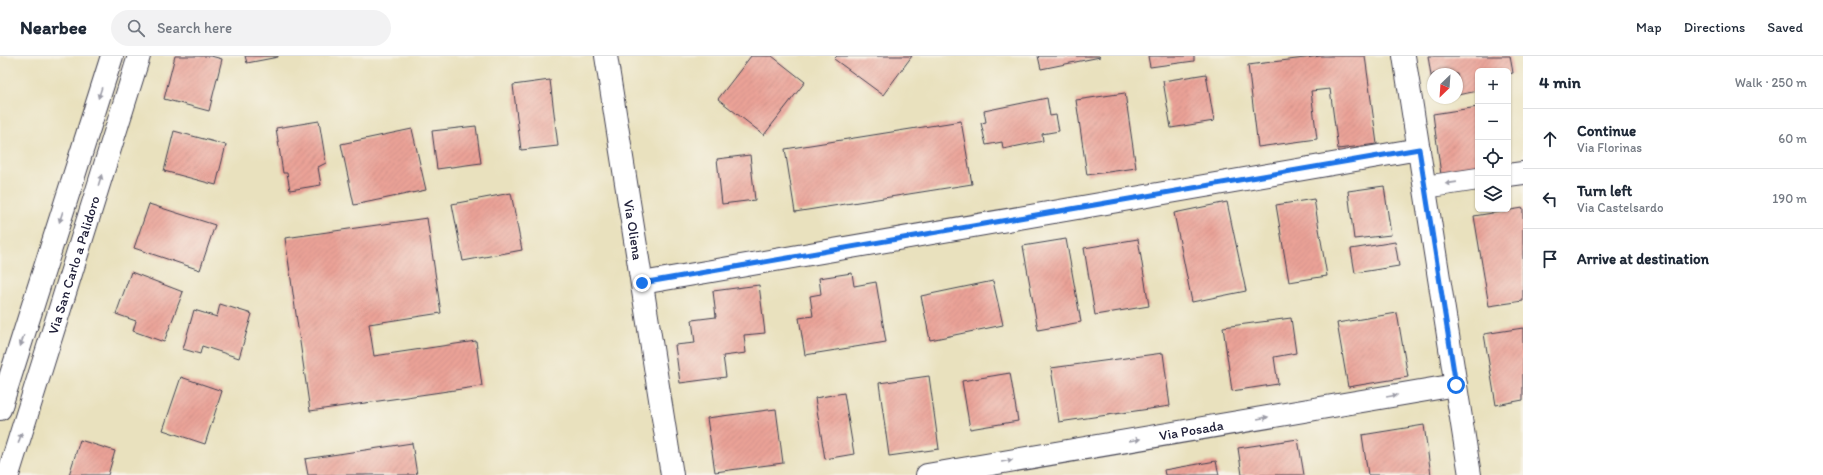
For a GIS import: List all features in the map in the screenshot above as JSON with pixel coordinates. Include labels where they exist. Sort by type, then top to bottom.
[{"type":"street","name":"Via San Carlo a Palidoro","points":[[0,409],[112,56]]},
{"type":"street","name":"Via San Carlo a Palidoro","points":[[8,475],[139,56]]},
{"type":"street","name":"Via Oliena","points":[[606,56],[672,475]]},
{"type":"street","points":[[1404,56],[1470,475]]},
{"type":"street","points":[[642,283],[1419,149]]},
{"type":"street","points":[[1511,175],[1523,173]]},
{"type":"street","points":[[1424,187],[1475,179]]},
{"type":"street","name":"Via Posada","points":[[927,475],[1456,385]]},
{"type":"building","points":[[175,56],[211,56],[222,59],[209,111],[164,99]]},
{"type":"building","points":[[245,56],[278,56],[278,57],[247,63]]},
{"type":"building","points":[[751,56],[772,56],[805,82],[764,135],[718,99]]},
{"type":"building","points":[[837,56],[912,56],[883,95],[834,59]]},
{"type":"building","points":[[1038,56],[1099,56],[1100,57],[1041,69]]},
{"type":"building","points":[[1148,56],[1194,56],[1194,61],[1150,67]]},
{"type":"building","points":[[1321,56],[1365,56],[1377,144],[1338,149],[1330,89],[1311,91],[1317,139],[1258,147],[1248,65]]},
{"type":"building","points":[[1428,56],[1510,56],[1513,73],[1511,73],[1511,68],[1475,68],[1475,92],[1463,94],[1463,68],[1430,68]]},
{"type":"building","points":[[1206,74],[1214,121],[1171,128],[1163,81]]},
{"type":"building","points":[[550,80],[558,146],[521,150],[513,85]]},
{"type":"building","points":[[1125,93],[1136,168],[1087,175],[1076,100]]},
{"type":"building","points":[[1047,98],[1050,116],[1056,115],[1059,131],[1042,134],[1043,141],[1003,149],[1002,142],[986,145],[981,123],[986,122],[984,111]]},
{"type":"building","points":[[1475,107],[1475,171],[1441,175],[1433,114]]},
{"type":"building","points":[[319,121],[326,163],[318,167],[321,185],[290,190],[287,173],[283,173],[276,128]]},
{"type":"building","points":[[961,121],[972,184],[795,212],[785,149]]},
{"type":"building","points":[[476,126],[481,163],[437,169],[432,131]]},
{"type":"building","points":[[412,129],[426,190],[354,205],[341,144]]},
{"type":"building","points":[[174,131],[226,145],[216,185],[164,171]]},
{"type":"building","points":[[750,155],[755,200],[722,204],[717,159]]},
{"type":"building","points":[[1384,186],[1391,235],[1354,239],[1348,191]]},
{"type":"building","points":[[511,193],[522,250],[463,261],[452,204]]},
{"type":"building","points":[[1314,199],[1327,276],[1289,282],[1276,205]]},
{"type":"building","points":[[1227,202],[1246,291],[1192,302],[1174,213]]},
{"type":"building","points":[[149,204],[215,225],[200,270],[134,248]]},
{"type":"building","points":[[1523,208],[1523,301],[1489,306],[1474,216],[1498,212],[1511,212],[1511,210]]},
{"type":"building","points":[[427,218],[441,313],[369,324],[374,356],[476,341],[482,386],[310,411],[285,238]]},
{"type":"building","points":[[1066,239],[1081,322],[1038,330],[1023,246]]},
{"type":"building","points":[[1138,239],[1149,306],[1095,315],[1084,248]]},
{"type":"building","points":[[1395,242],[1399,266],[1355,273],[1351,249]]},
{"type":"building","points":[[131,272],[183,292],[164,342],[133,331],[136,321],[116,314]]},
{"type":"building","points":[[852,273],[854,286],[876,282],[886,342],[805,355],[799,318],[813,316],[810,296],[821,294],[819,278]]},
{"type":"building","points":[[993,281],[1003,325],[930,340],[921,296]]},
{"type":"building","points":[[759,285],[765,333],[744,335],[746,353],[723,356],[726,377],[680,383],[675,345],[695,343],[692,320],[716,317],[713,291]]},
{"type":"building","points":[[220,304],[252,314],[239,358],[202,346],[200,354],[183,349],[194,310],[217,317]]},
{"type":"building","points":[[1397,313],[1408,377],[1348,387],[1337,323]]},
{"type":"building","points":[[1291,318],[1296,353],[1274,357],[1278,384],[1232,391],[1223,327]]},
{"type":"building","points":[[1523,328],[1523,400],[1496,405],[1484,334]]},
{"type":"building","points":[[1163,353],[1170,406],[1059,422],[1051,368]]},
{"type":"building","points":[[1010,373],[1018,421],[970,429],[962,381]]},
{"type":"building","points":[[929,376],[939,449],[889,456],[879,383]]},
{"type":"building","points":[[181,377],[222,391],[205,444],[163,430]]},
{"type":"building","points":[[844,393],[854,454],[825,459],[815,398]]},
{"type":"building","points":[[776,409],[783,463],[715,472],[707,418]]},
{"type":"building","points":[[1424,425],[1431,475],[1368,475],[1362,435]]},
{"type":"building","points":[[1298,439],[1304,475],[1242,475],[1238,448]]},
{"type":"building","points":[[80,440],[115,451],[108,475],[69,475]]},
{"type":"building","points":[[412,443],[417,475],[308,475],[305,459]]},
{"type":"building","points":[[1216,461],[1219,475],[1165,475],[1164,470]]},
{"type":"route","points":[[642,283],[1419,149],[1456,385]]}]
